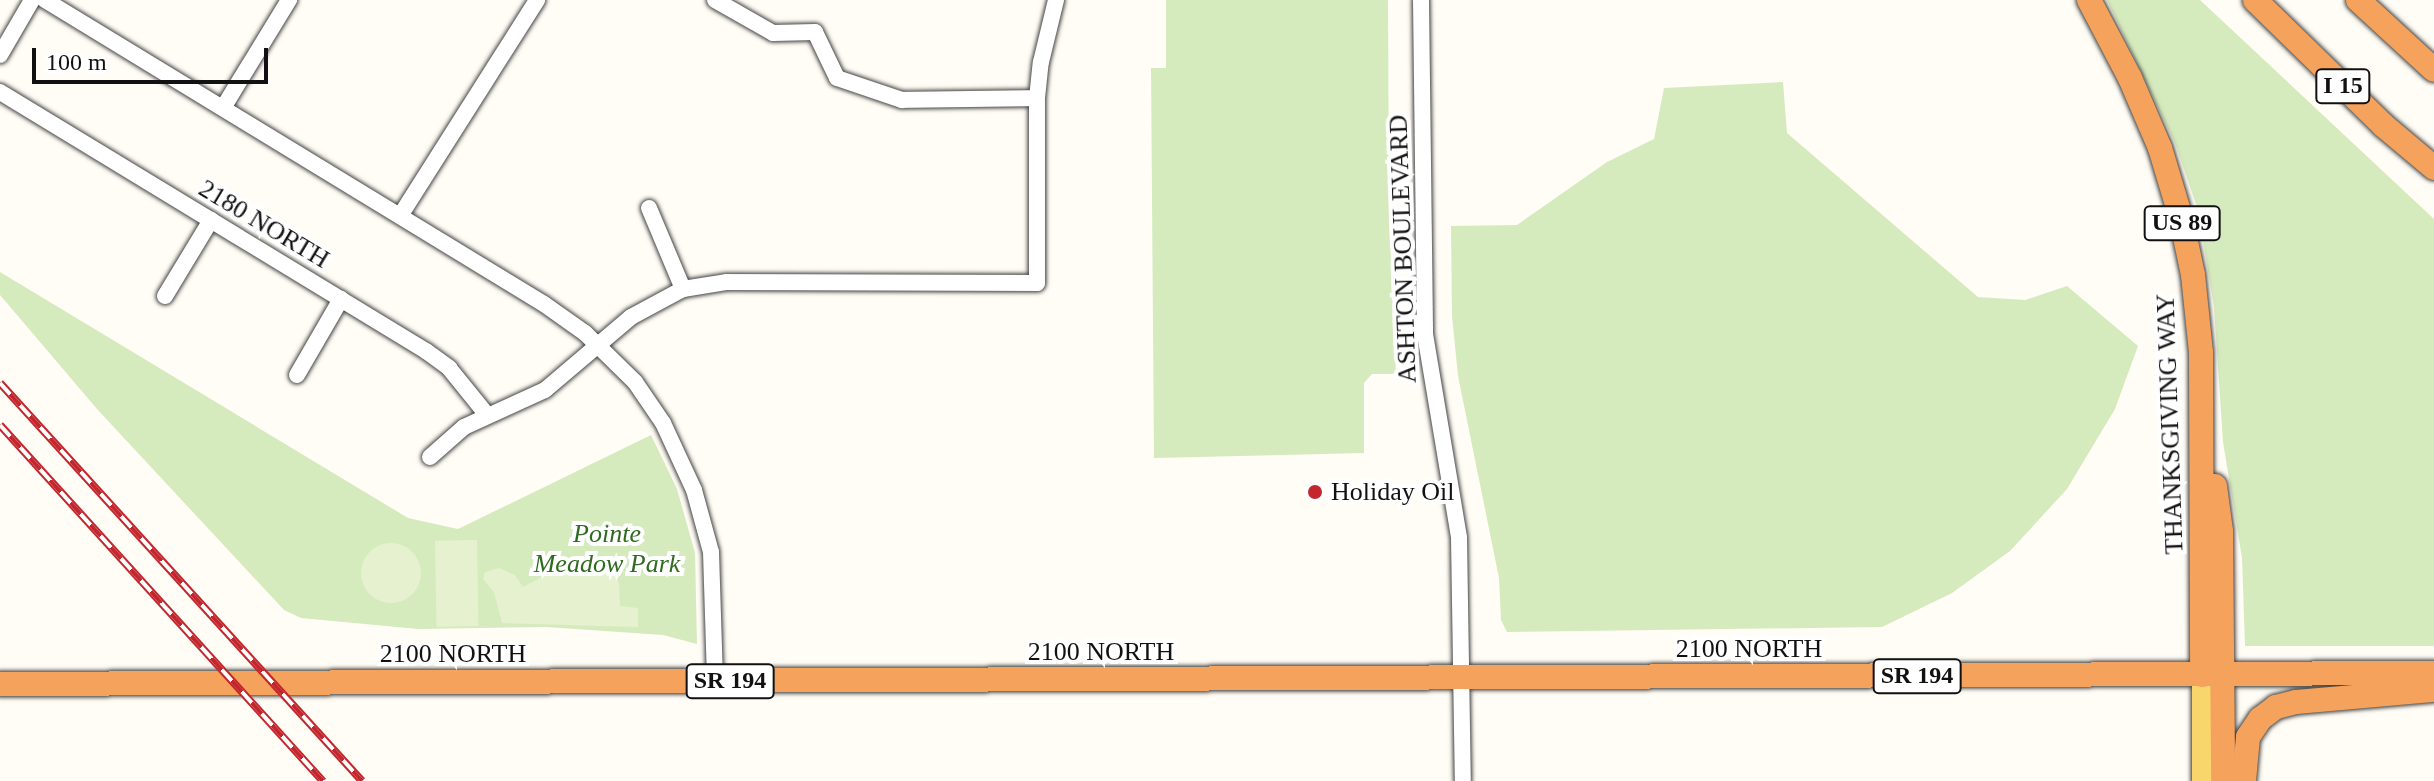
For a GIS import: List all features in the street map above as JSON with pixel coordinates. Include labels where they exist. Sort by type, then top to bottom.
[{"type":"highway","name":"THANKSGIVING WAY","points":[[2089,0],[2143,106],[2181,218],[2198,313],[2202,438],[2214,483],[2221,531],[2212,675],[2223,781]]},
{"type":"highway","name":"I 15","points":[[2255,0],[2383,125],[2434,168]]},
{"type":"highway","points":[[2358,0],[2434,70]]},
{"type":"highway","name":"2100 NORTH","points":[[0,684],[2434,673]]},
{"type":"highway","points":[[2244,781],[2248,737],[2260,719],[2276,707],[2296,702],[2434,690]]},
{"type":"main road","points":[[2202,781],[2212,675]]},
{"type":"street","points":[[0,55],[32,0]]},
{"type":"street","points":[[45,0],[569,320],[635,382],[663,423],[694,490],[711,552],[715,681]]},
{"type":"street","points":[[223,108],[289,0]]},
{"type":"street","points":[[400,216],[537,0]]},
{"type":"street","points":[[715,0],[773,33],[815,32],[837,78],[902,100],[1037,98]]},
{"type":"street","points":[[430,457],[448,439],[487,415],[508,409],[545,390],[631,317],[683,289],[727,282],[1037,283],[1037,98],[1041,62],[1056,0]]},
{"type":"street","name":"ASHTON BOULEVARD","points":[[1421,0],[1425,334],[1459,538],[1463,781]]},
{"type":"street","name":"2180 NORTH","points":[[0,92],[449,368],[487,415]]},
{"type":"street","points":[[649,208],[683,289]]},
{"type":"street","points":[[165,296],[211,220]]},
{"type":"street","points":[[297,375],[341,299]]},
{"type":"green space","points":[[1166,0],[1388,0],[1389,213],[1396,374],[1372,374],[1364,383],[1364,453],[1154,458],[1151,68],[1166,68]]},
{"type":"green space","points":[[2107,0],[2200,0],[2434,219],[2434,646],[2245,646],[2242,558],[2223,442],[2214,307],[2198,210],[2175,143]]},
{"type":"green space","points":[[1783,82],[1787,133],[1978,297],[2025,300],[2067,286],[2138,346],[2115,409],[2067,489],[2010,551],[1952,593],[1882,627],[1507,632],[1501,620],[1499,578],[1458,376],[1452,316],[1451,226],[1517,225],[1607,162],[1654,139],[1664,88]]},
{"type":"green space","name":"Pointe Meadow Park","points":[[0,272],[408,518],[458,529],[651,435],[677,489],[695,553],[697,644],[663,635],[546,627],[418,629],[301,618],[284,610],[97,409],[0,295]]},
{"type":"green space","points":[[477,540],[479,626],[437,627],[435,541]]},
{"type":"green space","points":[[391,543],[412,552],[421,573],[412,594],[391,603],[370,594],[361,573],[370,552]]},
{"type":"green space","points":[[574,560],[613,569],[619,584],[620,606],[638,608],[638,627],[502,623],[494,592],[483,579],[485,572],[499,568],[515,575],[523,587]]},
{"type":"railway","points":[[0,383],[362,781]]},
{"type":"railway","points":[[0,425],[323,781]]},
{"type":"place","name":"Holiday Oil","points":[[1315,492]]}]
